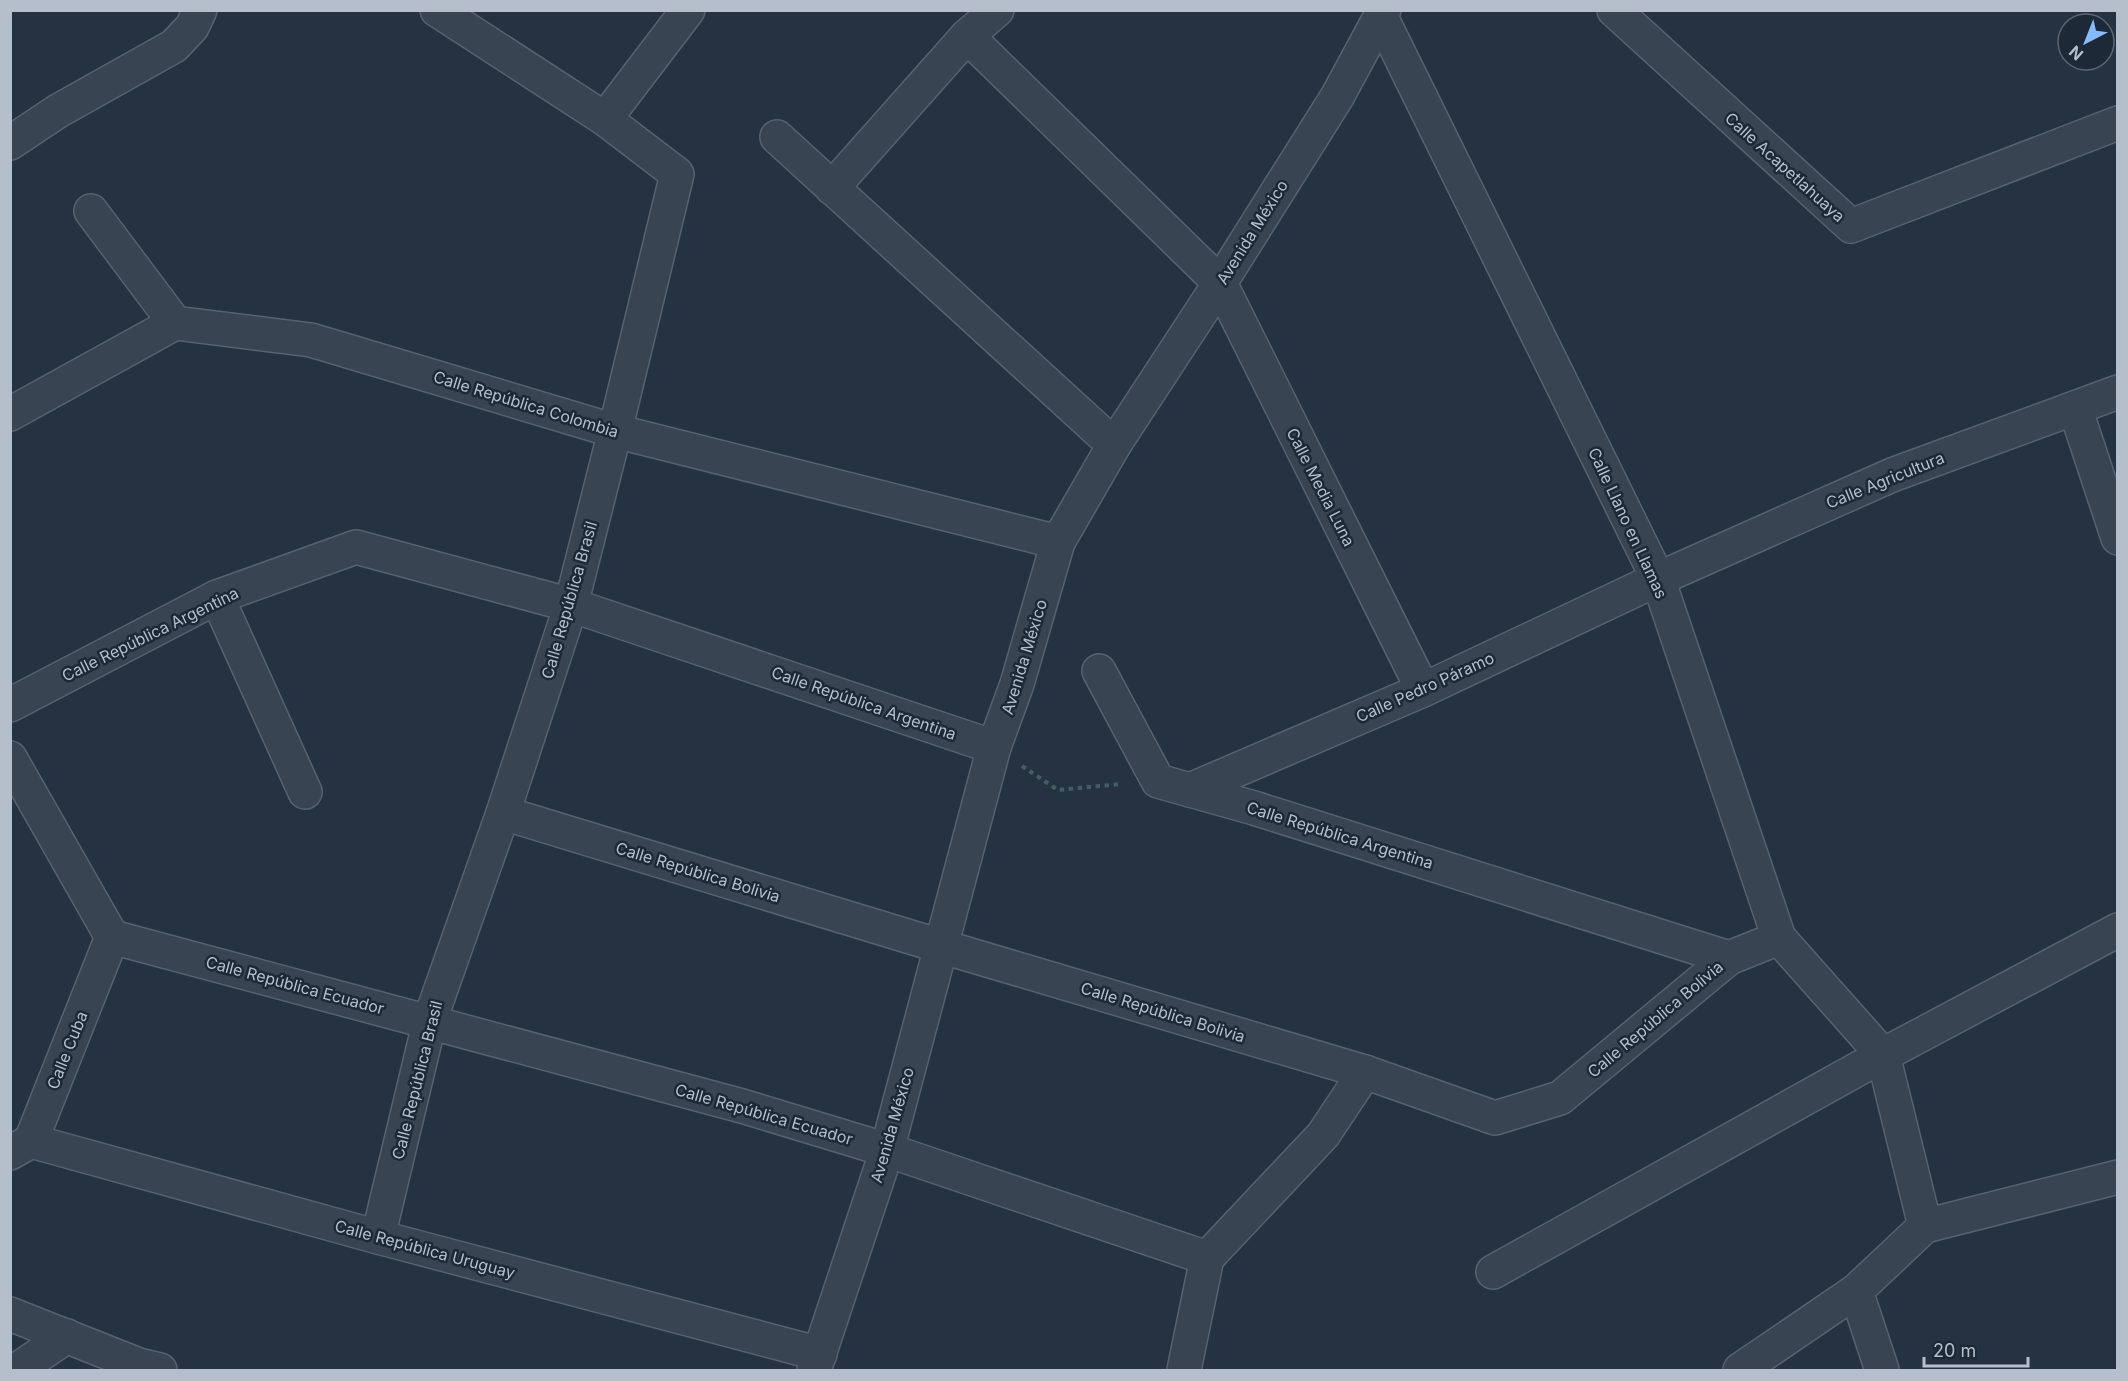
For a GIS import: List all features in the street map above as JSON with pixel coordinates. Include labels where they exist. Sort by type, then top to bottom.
[{"type":"street","points":[[10,143],[58,111],[174,46],[192,27],[200,10]]},
{"type":"street","points":[[437,10],[605,119],[688,10]]},
{"type":"street","points":[[832,188],[967,36],[998,10]]},
{"type":"street","name":"Calle Acapetlahuaya","points":[[1614,10],[1851,226],[2118,123]]},
{"type":"street","name":"Avenida México","points":[[817,1362],[887,1150],[994,747],[1017,684],[1058,542],[1114,445],[1220,283],[1337,97],[1383,14]]},
{"type":"street","name":"Calle Llano en Llamas","points":[[1383,14],[1658,579],[1779,938],[1883,1055]]},
{"type":"street","name":"Calle Media Luna","points":[[967,36],[1220,283],[1423,690]]},
{"type":"street","name":"Calle República Brasil","points":[[378,1237],[429,1020],[503,813],[571,605],[677,174],[605,119]]},
{"type":"street","points":[[777,137],[1114,445]]},
{"type":"street","points":[[10,414],[175,323],[91,212]]},
{"type":"street","name":"Calle República Colombia","points":[[175,323],[311,340],[615,431],[1058,542]]},
{"type":"street","name":"Calle Agricultura","points":[[1658,579],[1892,474],[2118,392]]},
{"type":"street","points":[[2075,408],[2118,538]]},
{"type":"street","name":"Calle República Argentina","points":[[10,705],[217,597],[356,547],[571,605],[994,747]]},
{"type":"street","name":"Calle Pedro Páramo","points":[[1190,789],[1423,690],[1658,579]]},
{"type":"street","points":[[217,597],[305,792]]},
{"type":"street","points":[[1099,671],[1158,781]]},
{"type":"street","points":[[10,758],[112,937]]},
{"type":"street","name":"Calle República Argentina","points":[[1158,781],[1190,789],[1729,958]]},
{"type":"street","name":"Calle República Bolivia","points":[[503,813],[1365,1072],[1495,1118],[1560,1098],[1729,958],[1779,938]]},
{"type":"street","points":[[1493,1272],[1883,1055],[2118,930]]},
{"type":"street","name":"Calle República Ecuador","points":[[112,937],[429,1020],[742,1106],[887,1150],[1207,1258]]},
{"type":"street","name":"Calle Cuba","points":[[21,1147],[112,937]]},
{"type":"street","points":[[1883,1055],[1925,1226]]},
{"type":"street","points":[[1184,1371],[1207,1258],[1323,1136],[1365,1072]]},
{"type":"street","name":"Calle República Uruguay","points":[[21,1147],[378,1237],[817,1362]]},
{"type":"street","points":[[1740,1371],[1856,1291],[1925,1226],[2118,1177]]},
{"type":"street","points":[[1856,1291],[1882,1371]]},
{"type":"street","points":[[10,1314],[139,1365],[160,1371]]},
{"type":"street","points":[[17,1371],[67,1336]]},
{"type":"path","points":[[994,747],[1058,790],[1158,781]]}]
